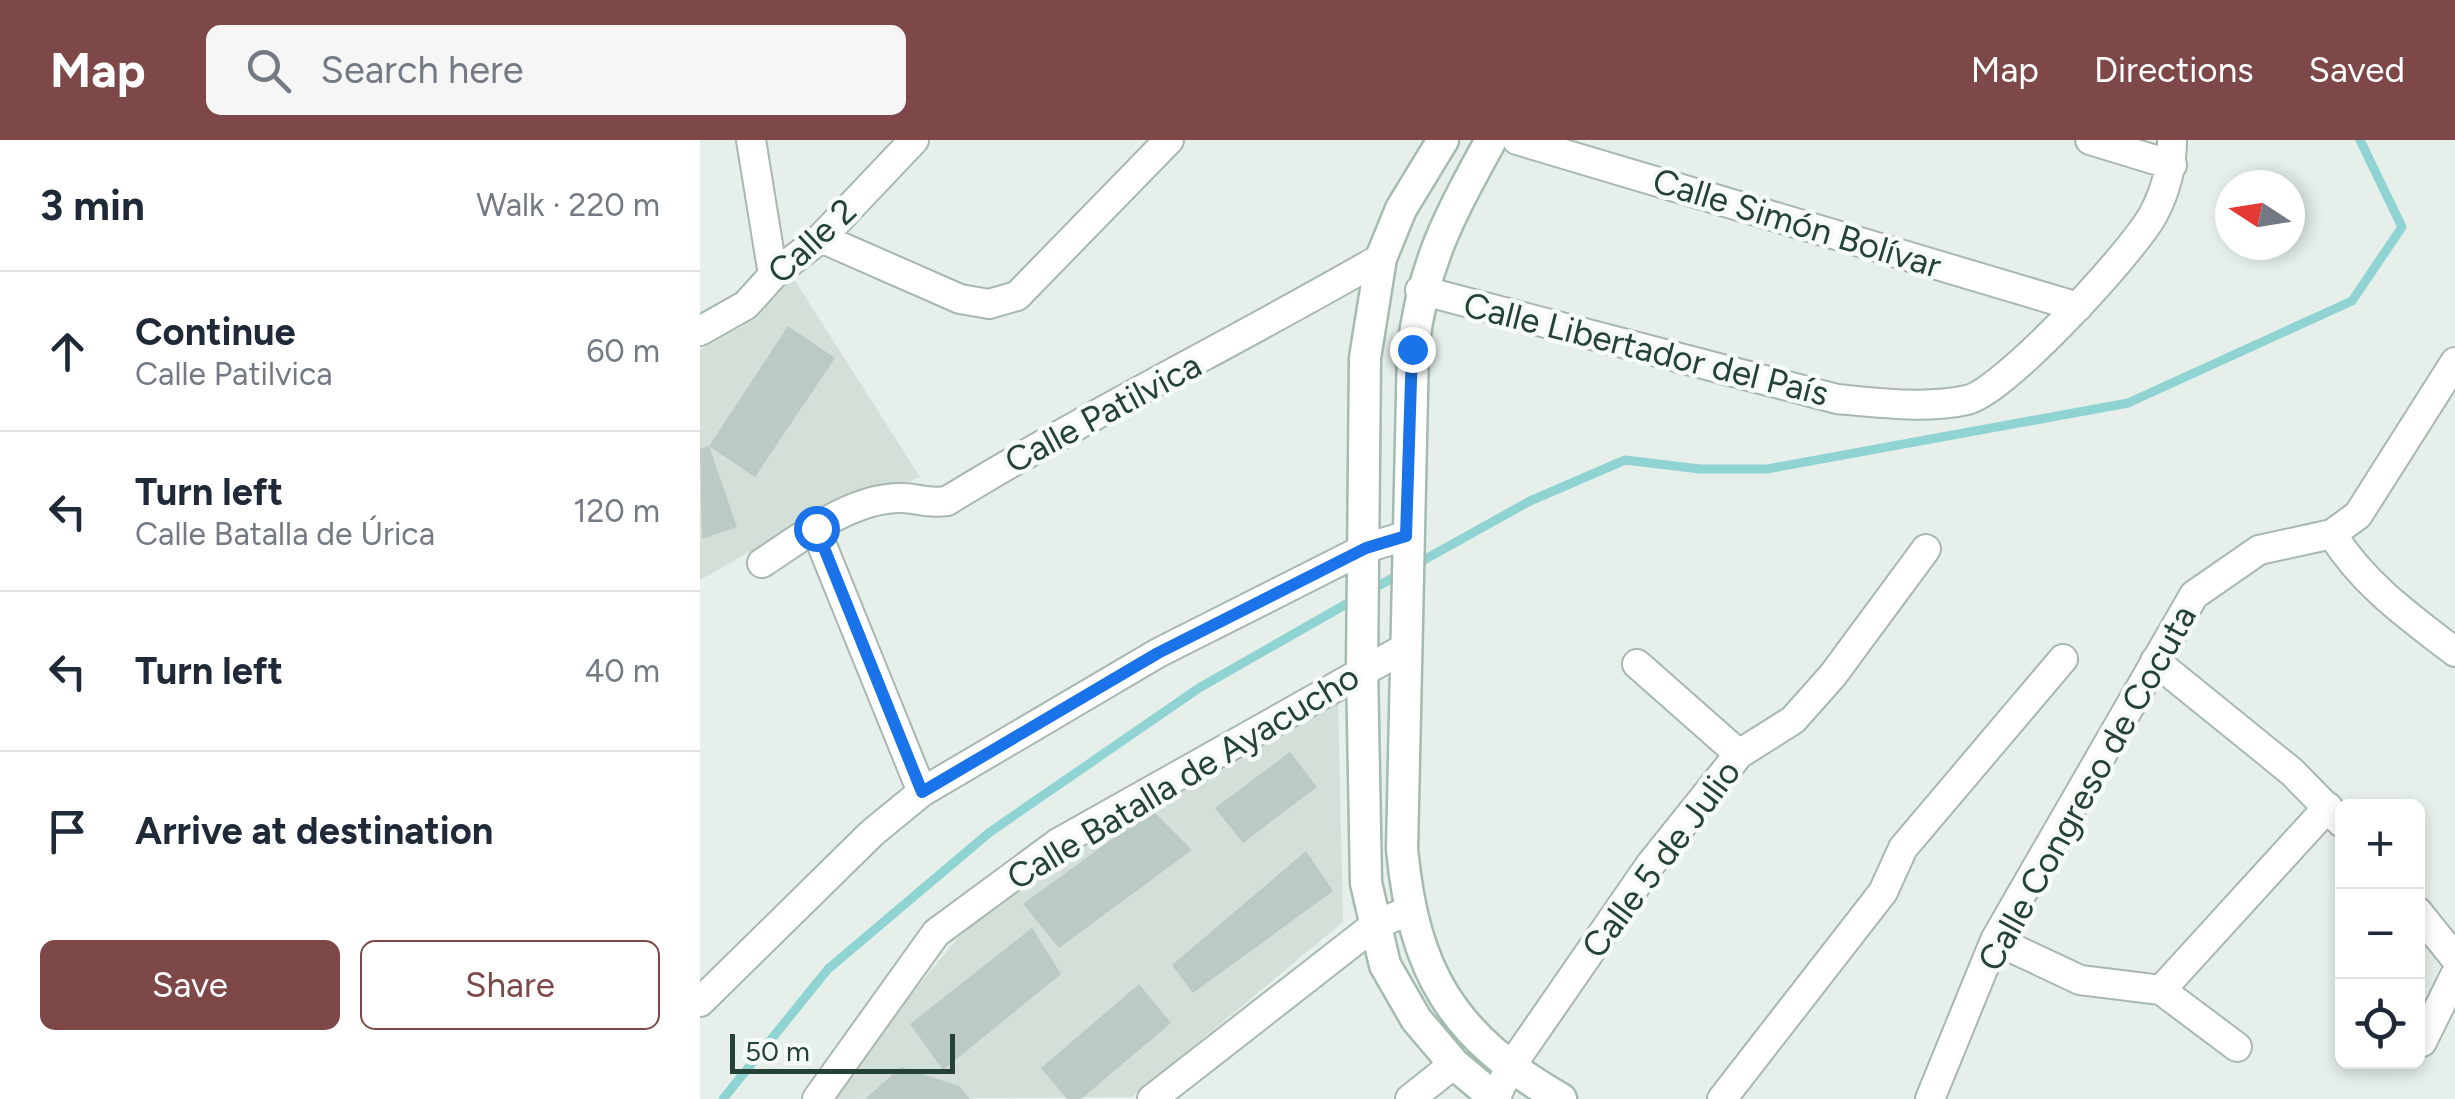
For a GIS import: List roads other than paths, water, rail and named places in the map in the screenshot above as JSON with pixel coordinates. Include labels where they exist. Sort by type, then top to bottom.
[{"type":"main road","points":[[1444,140],[1400,209],[1382,258],[1365,358],[1362,668],[1366,883],[1385,964],[1416,1019],[1454,1064],[1496,1099]]},
{"type":"main road","points":[[1491,140],[1450,214],[1420,290],[1412,349],[1402,848],[1408,911],[1422,956],[1458,1017],[1509,1069],[1561,1099]]},
{"type":"street","points":[[751,140],[773,274]]},
{"type":"street","name":"Calle 2","points":[[700,332],[746,306],[773,274],[821,238],[914,140]]},
{"type":"street","points":[[821,238],[960,299],[989,304],[1017,296],[1169,140]]},
{"type":"street","name":"Calle Simón Bolívar","points":[[1517,140],[2078,307]]},
{"type":"street","points":[[2090,140],[2172,153]]},
{"type":"street","name":"Calle Libertador del País","points":[[1420,290],[1765,384],[1837,399],[1898,404],[1970,400],[2032,352],[2116,269],[2154,213],[2172,153]]},
{"type":"street","name":"Calle Patilvica","points":[[762,563],[816,528],[876,501],[905,497],[924,504],[947,501],[1070,426],[1209,356],[1382,258]]},
{"type":"street","points":[[2455,362],[2358,515],[2332,534],[2351,564],[2383,598],[2455,652]]},
{"type":"street","points":[[816,528],[922,792]]},
{"type":"street","name":"Calle Congreso de Cocuta","points":[[1930,1099],[1995,940],[2194,595],[2259,550],[2332,534]]},
{"type":"street","points":[[700,1002],[872,833],[922,792],[1158,653],[1366,548],[1406,536]]},
{"type":"street","name":"Calle 5 de Julio","points":[[1496,1099],[1509,1069],[1650,865],[1738,754],[1792,720],[1833,675],[1926,548]]},
{"type":"street","name":"Calle Batalla de Ayacucho","points":[[817,1099],[936,933],[1058,843],[1362,668],[1404,648]]},
{"type":"street","points":[[1722,1099],[1883,892],[1903,848],[2063,660]]},
{"type":"street","points":[[2155,661],[2292,772],[2335,815],[2161,990]]},
{"type":"street","points":[[1637,664],[1738,754]]},
{"type":"street","points":[[1152,1099],[1375,925],[1408,911]]},
{"type":"street","points":[[2425,921],[2455,958]]},
{"type":"street","points":[[1995,940],[2080,980],[2161,990],[2237,1047]]},
{"type":"street","points":[[2425,1036],[2455,975]]},
{"type":"street","points":[[1410,1099],[1454,1064]]},
{"type":"waterway","points":[[1413,566],[1530,501],[1625,460],[1700,469],[1767,469],[2128,403],[2352,301],[2402,227],[2360,140]]},
{"type":"waterway","points":[[1380,585],[1400,574]]},
{"type":"waterway","points":[[723,1099],[828,969],[990,832],[1199,688],[1348,603]]}]
